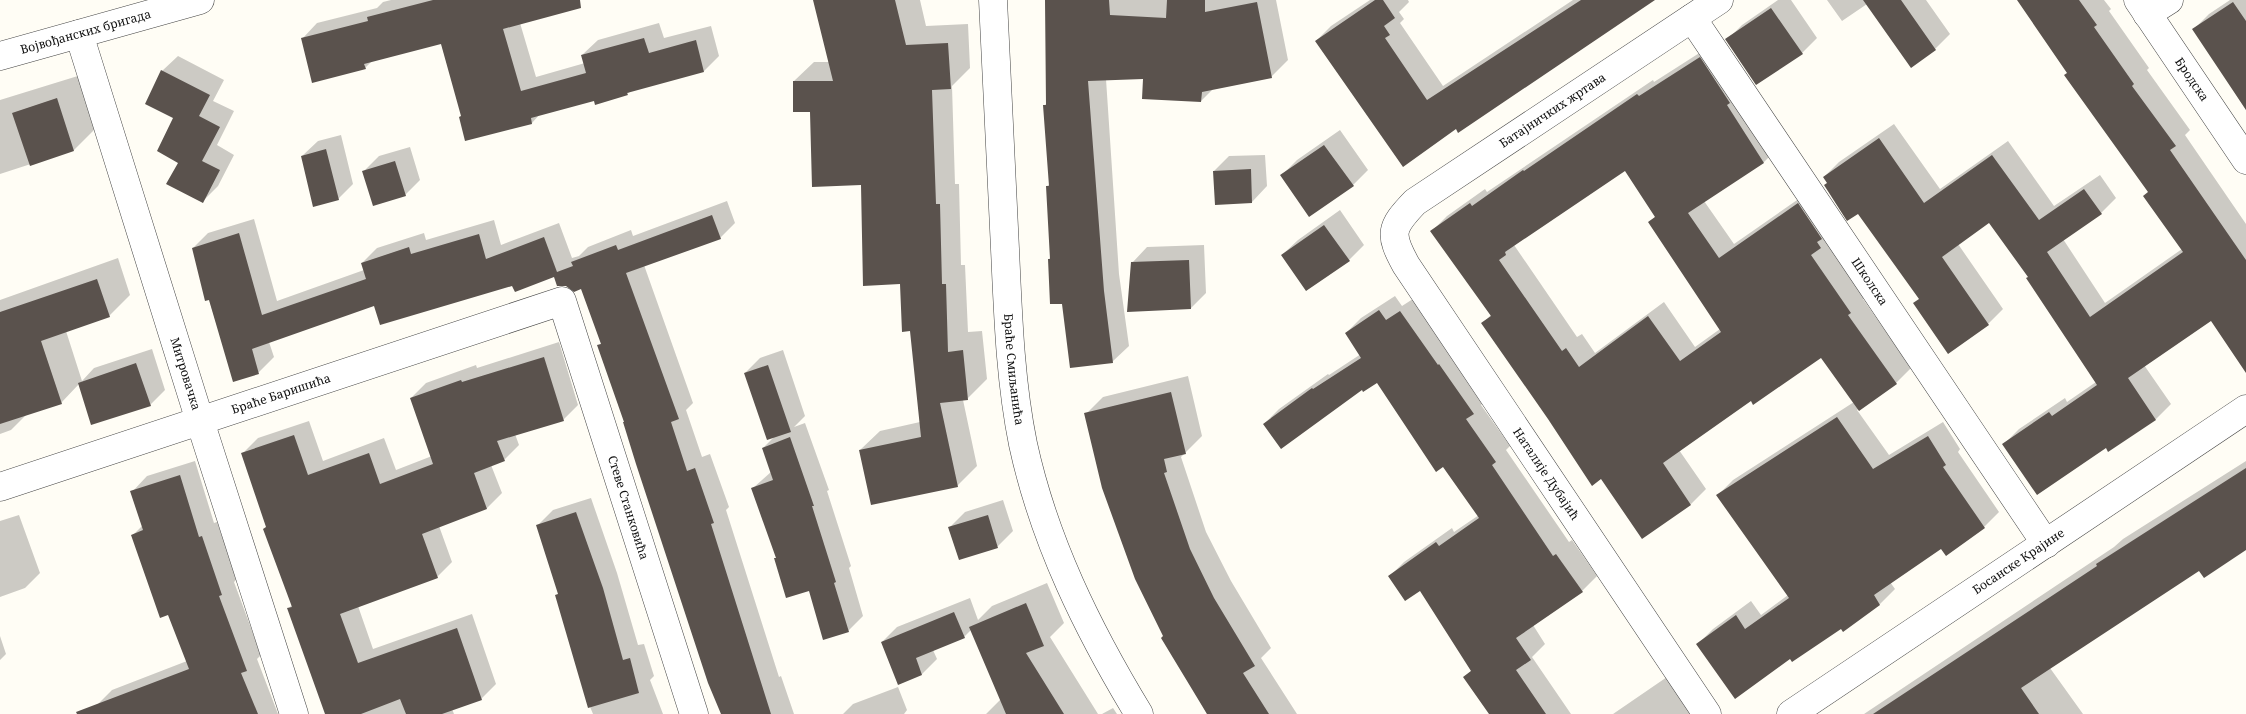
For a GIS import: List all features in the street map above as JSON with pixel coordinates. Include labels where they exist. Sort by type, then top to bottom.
[{"type":"street","name":"Војвођанских бригада","points":[[0,56],[200,0]]},
{"type":"street","name":"Браће Смиљанића","points":[[993,0],[1010,348],[1017,413],[1024,446],[1053,545],[1074,595],[1117,677],[1139,714]]},
{"type":"street","name":"Батајничких жртава","points":[[1393,230],[1403,214],[1415,202],[1718,0]]},
{"type":"street","name":"Бродска","points":[[2151,5],[2246,160]]},
{"type":"street","name":"Школска","points":[[1692,18],[2046,544]]},
{"type":"street","name":"Митровачка","points":[[79,34],[294,714]]},
{"type":"street","name":"Наталије Дубајић","points":[[1393,230],[1395,245],[1406,265],[1707,714]]},
{"type":"street","name":"Браће Баришића","points":[[0,487],[562,301]]},
{"type":"street","name":"Стеве Станковића","points":[[562,301],[694,714]]},
{"type":"street","name":"Босанске Крајине","points":[[1791,714],[2246,409]]},
{"type":"building","points":[[433,0],[580,0],[581,8],[503,29],[521,91],[586,73],[581,55],[644,38],[649,53],[696,40],[704,72],[627,93],[628,95],[595,105],[594,101],[531,118],[532,124],[465,141],[459,117],[461,116],[441,44],[364,64],[366,69],[312,83],[301,38],[368,21],[367,17]]},
{"type":"building","points":[[813,0],[895,0],[906,45],[948,43],[951,89],[932,90],[936,204],[940,204],[942,284],[946,284],[948,352],[963,350],[968,400],[940,403],[958,487],[871,505],[859,450],[921,437],[910,331],[902,332],[900,284],[863,286],[861,185],[812,187],[810,112],[793,112],[793,81],[833,81]]},
{"type":"building","points":[[1045,0],[1109,0],[1110,15],[1166,18],[1167,0],[1205,0],[1205,12],[1257,2],[1272,78],[1202,92],[1201,102],[1142,99],[1143,79],[1088,81],[1104,291],[1113,363],[1070,368],[1062,304],[1050,304],[1048,259],[1050,259],[1046,186],[1049,186],[1043,105],[1046,105]]},
{"type":"building","points":[[1375,0],[1383,0],[1395,18],[1384,26],[1390,35],[1385,38],[1427,100],[1581,0],[1655,0],[1458,133],[1456,129],[1403,167],[1315,41]]},
{"type":"building","points":[[1863,0],[1901,0],[1936,50],[1911,68]]},
{"type":"building","points":[[2017,0],[2079,0],[2097,25],[2094,27],[2134,84],[2132,86],[2176,146],[2170,150],[2246,260],[2246,373],[2211,321],[2128,378],[2156,420],[2108,452],[2106,448],[2037,495],[2002,444],[2049,412],[2052,416],[2097,385],[2026,278],[2028,277],[1989,223],[1942,257],[1989,325],[1948,354],[1913,303],[1919,299],[1858,214],[1847,221],[1824,185],[1827,183],[1823,177],[1879,138],[1924,203],[1992,155],[2039,220],[2084,189],[2102,214],[2047,252],[2090,317],[2183,252],[2143,196],[2148,192],[2064,75],[2067,73]]},
{"type":"building","points":[[2233,2],[2246,21],[2246,110],[2192,29]]},
{"type":"building","points":[[1771,8],[1803,54],[1756,85],[1725,39]]},
{"type":"building","points":[[1700,57],[1730,103],[1727,105],[1764,163],[1688,213],[1719,258],[1798,203],[1822,239],[1817,242],[1821,248],[1811,255],[1851,313],[1848,315],[1897,384],[1859,411],[1821,358],[1753,405],[1751,401],[1663,463],[1691,505],[1642,539],[1601,479],[1592,486],[1481,323],[1491,316],[1430,231],[1470,203],[1472,206],[1637,94],[1639,96]],"holes":[[[1625,171],[1655,217],[1648,222],[1721,332],[1680,361],[1648,316],[1579,367],[1566,348],[1562,351],[1499,260],[1506,255],[1505,252]]]},
{"type":"building","points":[[161,70],[210,95],[199,116],[220,127],[202,161],[220,170],[203,203],[166,184],[178,163],[157,151],[173,118],[145,104]]},
{"type":"building","points":[[57,98],[74,151],[30,166],[12,113]]},
{"type":"building","points":[[1324,145],[1354,186],[1309,217],[1280,175]]},
{"type":"building","points":[[326,149],[339,200],[313,207],[301,156]]},
{"type":"building","points":[[395,161],[406,196],[373,206],[362,171]]},
{"type":"building","points":[[1251,169],[1252,203],[1215,205],[1213,171]]},
{"type":"building","points":[[712,215],[721,239],[626,273],[679,419],[671,422],[687,471],[695,468],[714,523],[711,524],[771,714],[721,714],[708,683],[624,422],[597,345],[601,344],[581,289],[574,292],[566,286],[557,286],[554,277],[515,292],[512,286],[380,325],[374,306],[252,349],[259,374],[233,382],[209,300],[205,301],[192,248],[239,233],[262,315],[366,279],[361,263],[409,247],[411,254],[479,234],[486,259],[544,237],[557,272],[573,266],[571,262],[616,245],[618,250]]},
{"type":"building","points":[[1324,225],[1350,261],[1306,291],[1281,255]]},
{"type":"building","points":[[1189,260],[1191,309],[1127,312],[1131,262]]},
{"type":"building","points":[[97,279],[110,317],[41,341],[62,404],[0,424],[0,312]]},
{"type":"building","points":[[1379,310],[1386,320],[1400,311],[1439,364],[1474,414],[1466,419],[1496,462],[1492,465],[1553,556],[1556,554],[1583,592],[1516,638],[1531,660],[1516,670],[1546,714],[1489,714],[1463,677],[1471,671],[1420,591],[1405,601],[1388,576],[1436,542],[1439,546],[1479,518],[1443,467],[1436,472],[1377,383],[1363,392],[1362,390],[1281,449],[1263,424],[1312,388],[1361,358],[1345,333]]},
{"type":"building","points":[[544,357],[564,421],[497,441],[505,461],[474,473],[487,509],[422,534],[438,578],[340,614],[358,663],[457,628],[482,700],[442,714],[406,714],[400,699],[361,714],[325,714],[287,608],[292,607],[263,529],[266,527],[241,453],[294,435],[308,475],[369,453],[380,484],[433,464],[410,398],[461,380],[462,382]]},
{"type":"building","points":[[136,363],[151,406],[91,425],[78,383]]},
{"type":"building","points":[[768,365],[791,432],[767,440],[744,373]]},
{"type":"building","points":[[1171,392],[1186,454],[1164,459],[1167,472],[1164,473],[1190,549],[1214,598],[1255,666],[1243,673],[1269,714],[1207,714],[1161,638],[1163,636],[1135,579],[1102,488],[1084,413]]},
{"type":"building","points":[[1837,417],[1873,469],[1928,436],[1946,465],[1943,467],[1985,528],[1946,556],[1941,549],[1874,595],[1880,605],[1843,632],[1841,629],[1792,662],[1790,659],[1735,699],[1696,644],[1736,615],[1745,629],[1789,598],[1716,495]]},
{"type":"building","points":[[790,437],[814,506],[812,506],[836,582],[834,583],[849,632],[823,640],[809,591],[786,598],[774,558],[776,558],[751,488],[773,480],[762,448]]},
{"type":"building","points":[[2246,468],[2246,550],[2204,578],[2199,571],[2021,688],[2039,714],[1873,714],[2097,566],[2096,564]]},
{"type":"building","points":[[180,475],[199,537],[202,536],[222,595],[219,596],[247,671],[241,673],[258,714],[77,714],[76,712],[189,669],[168,615],[160,618],[131,535],[143,530],[130,491]]},
{"type":"building","points":[[576,512],[603,588],[623,660],[630,658],[639,693],[588,708],[555,595],[558,594],[536,525]]},
{"type":"building","points":[[988,515],[998,548],[959,560],[948,527]]},
{"type":"building","points":[[1026,603],[1044,646],[1026,653],[1064,714],[1006,714],[969,627]]},
{"type":"building","points":[[954,612],[965,638],[916,658],[922,675],[898,685],[881,642]]}]
